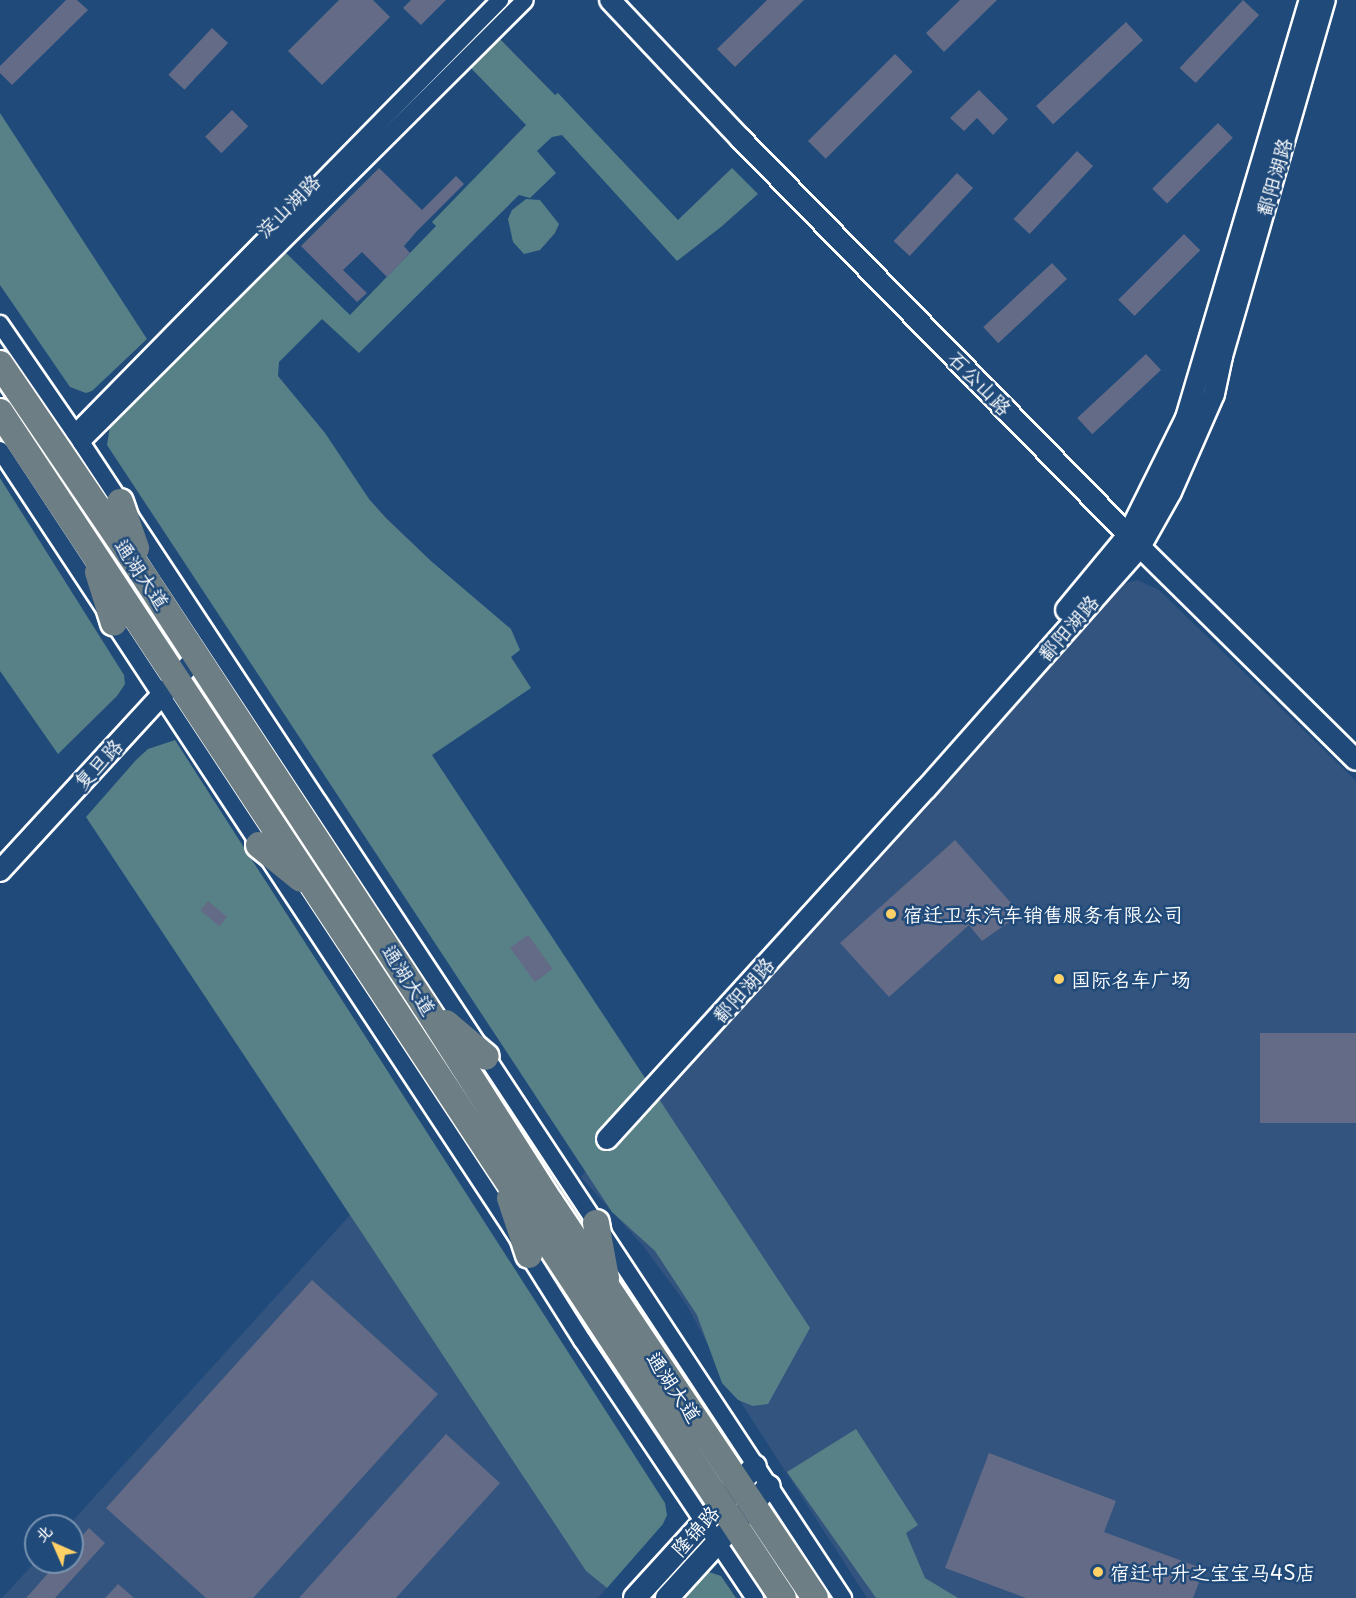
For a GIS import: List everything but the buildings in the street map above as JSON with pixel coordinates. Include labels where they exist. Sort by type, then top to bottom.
[{"type":"main road","name":"通湖大道","points":[[0,364],[148,582],[609,1290],[754,1484],[815,1598]]},
{"type":"main road","name":"通湖大道","points":[[0,412],[93,551],[169,687],[322,897],[500,1167],[719,1522],[783,1598]]},
{"type":"main road","points":[[120,502],[148,582]]},
{"type":"main road","points":[[93,551],[114,623]]},
{"type":"main road","points":[[259,845],[322,897]]},
{"type":"main road","points":[[425,1006],[486,1057]]},
{"type":"main road","points":[[500,1167],[529,1256]]},
{"type":"main road","points":[[596,1223],[609,1290]]},
{"type":"main road","name":"隆锦路","points":[[635,1598],[719,1522],[754,1484]]},
{"type":"main road","name":"隆锦路","points":[[667,1598],[719,1522]]},
{"type":"street","name":"淀山湖路","points":[[78,438],[500,0]]},
{"type":"street","name":"淀山湖路","points":[[78,438],[525,0]]},
{"type":"street","name":"石公山路","points":[[610,0],[740,138],[1134,541],[1356,760]]},
{"type":"street","name":"鄱阳湖路","points":[[1134,541],[1186,418],[1310,0]]},
{"type":"street","name":"鄱阳湖路","points":[[603,1136],[926,789],[1134,541],[1171,492],[1214,394],[1221,356],[1325,0]]},
{"type":"street","points":[[0,324],[78,438],[596,1223],[754,1484],[843,1598]]},
{"type":"street","points":[[0,450],[114,623],[169,687],[259,845],[582,1340],[719,1522],[755,1598]]},
{"type":"street","name":"复旦路","points":[[0,871],[196,657]]},
{"type":"shaded area","name":"国际名车广场","points":[[1137,580],[1159,590],[1356,781],[1356,1598],[867,1598],[731,1387],[686,1304],[644,1247],[581,1177],[1124,584]]},
{"type":"shaded area","points":[[350,1215],[586,1571],[607,1588],[598,1598],[2,1598],[24,1574],[84,1574],[84,1514],[79,1514]]},
{"type":"green space","points":[[499,38],[555,95],[558,93],[678,220],[732,168],[758,194],[721,227],[677,261],[562,135],[552,137],[537,151],[556,173],[530,198],[519,195],[359,353],[322,319],[279,362],[278,376],[325,433],[369,499],[386,518],[431,561],[511,629],[520,650],[511,657],[531,688],[432,755],[810,1328],[768,1404],[753,1406],[738,1400],[722,1383],[697,1315],[655,1251],[612,1212],[107,445],[110,426],[286,253],[350,315],[436,226],[432,222],[526,125],[470,67]]},
{"type":"green space","points":[[0,113],[147,339],[92,391],[86,393],[70,387],[0,285]]},
{"type":"green space","points":[[526,199],[540,200],[559,224],[555,233],[540,250],[524,254],[513,242],[508,219],[512,210]]},
{"type":"green space","points":[[0,478],[124,675],[125,684],[117,696],[58,754],[0,671]]},
{"type":"green space","points":[[175,740],[665,1503],[667,1515],[663,1524],[607,1588],[586,1571],[86,817],[148,749]]},
{"type":"green space","points":[[856,1429],[918,1525],[906,1533],[925,1578],[958,1598],[876,1598],[787,1472]]},
{"type":"green space","points":[[709,1572],[721,1576],[736,1598],[680,1598],[699,1577]]},
{"type":"place","name":"宿迁卫东汽车销售服务有限公司","points":[[891,914]]},
{"type":"place","name":"国际名车广场","points":[[1059,979]]},
{"type":"place","name":"宿迁中升之宝宝马4S店","points":[[1098,1572]]}]
